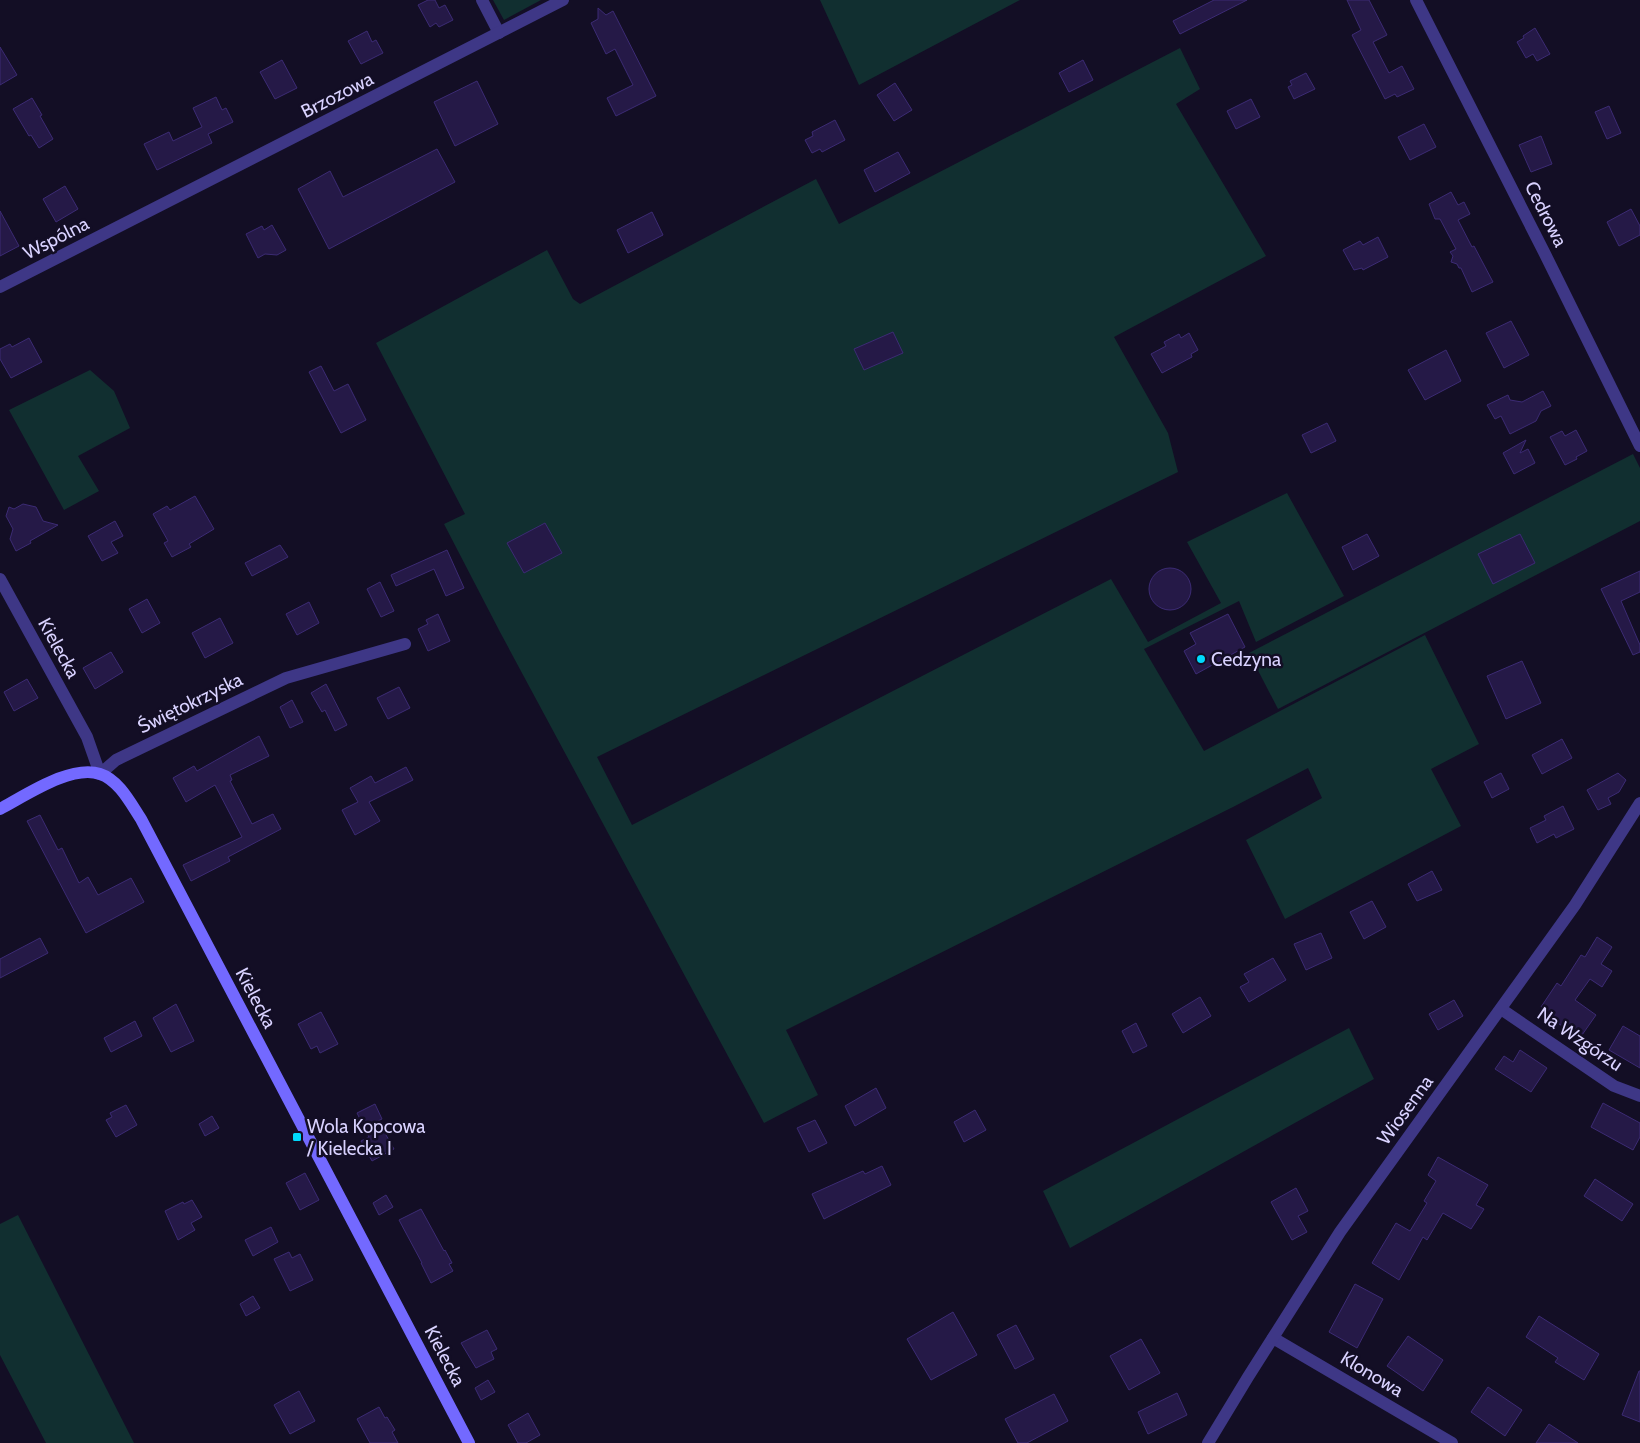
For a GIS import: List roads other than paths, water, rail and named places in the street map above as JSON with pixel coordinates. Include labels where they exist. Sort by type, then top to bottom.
[{"type":"street","points":[[482,0],[499,33]]},
{"type":"street","name":"Brzozowa","points":[[128,222],[563,0]]},
{"type":"street","name":"Cedrowa","points":[[1416,0],[1640,446]]},
{"type":"street","name":"Wspólna","points":[[0,287],[128,222]]},
{"type":"street","name":"Kielecka","points":[[0,579],[87,737],[100,774],[115,784],[125,794],[141,819],[470,1443]]},
{"type":"street","name":"Świętokrzyska","points":[[100,774],[116,760],[286,678],[405,644]]},
{"type":"street","points":[[0,809],[51,781],[86,772],[100,774]]},
{"type":"street","name":"Wiosenna","points":[[1208,1443],[1340,1232],[1575,906],[1640,804]]},
{"type":"street","name":"Na Wzgórzu","points":[[1501,1009],[1614,1086],[1640,1096]]},
{"type":"street","name":"Klonowa","points":[[1273,1338],[1452,1443]]},
{"type":"place","name":"Cedzyna","points":[[1201,659]]},
{"type":"place","name":"Wola Kopcowa / Kielecka I","points":[[297,1137]]}]
